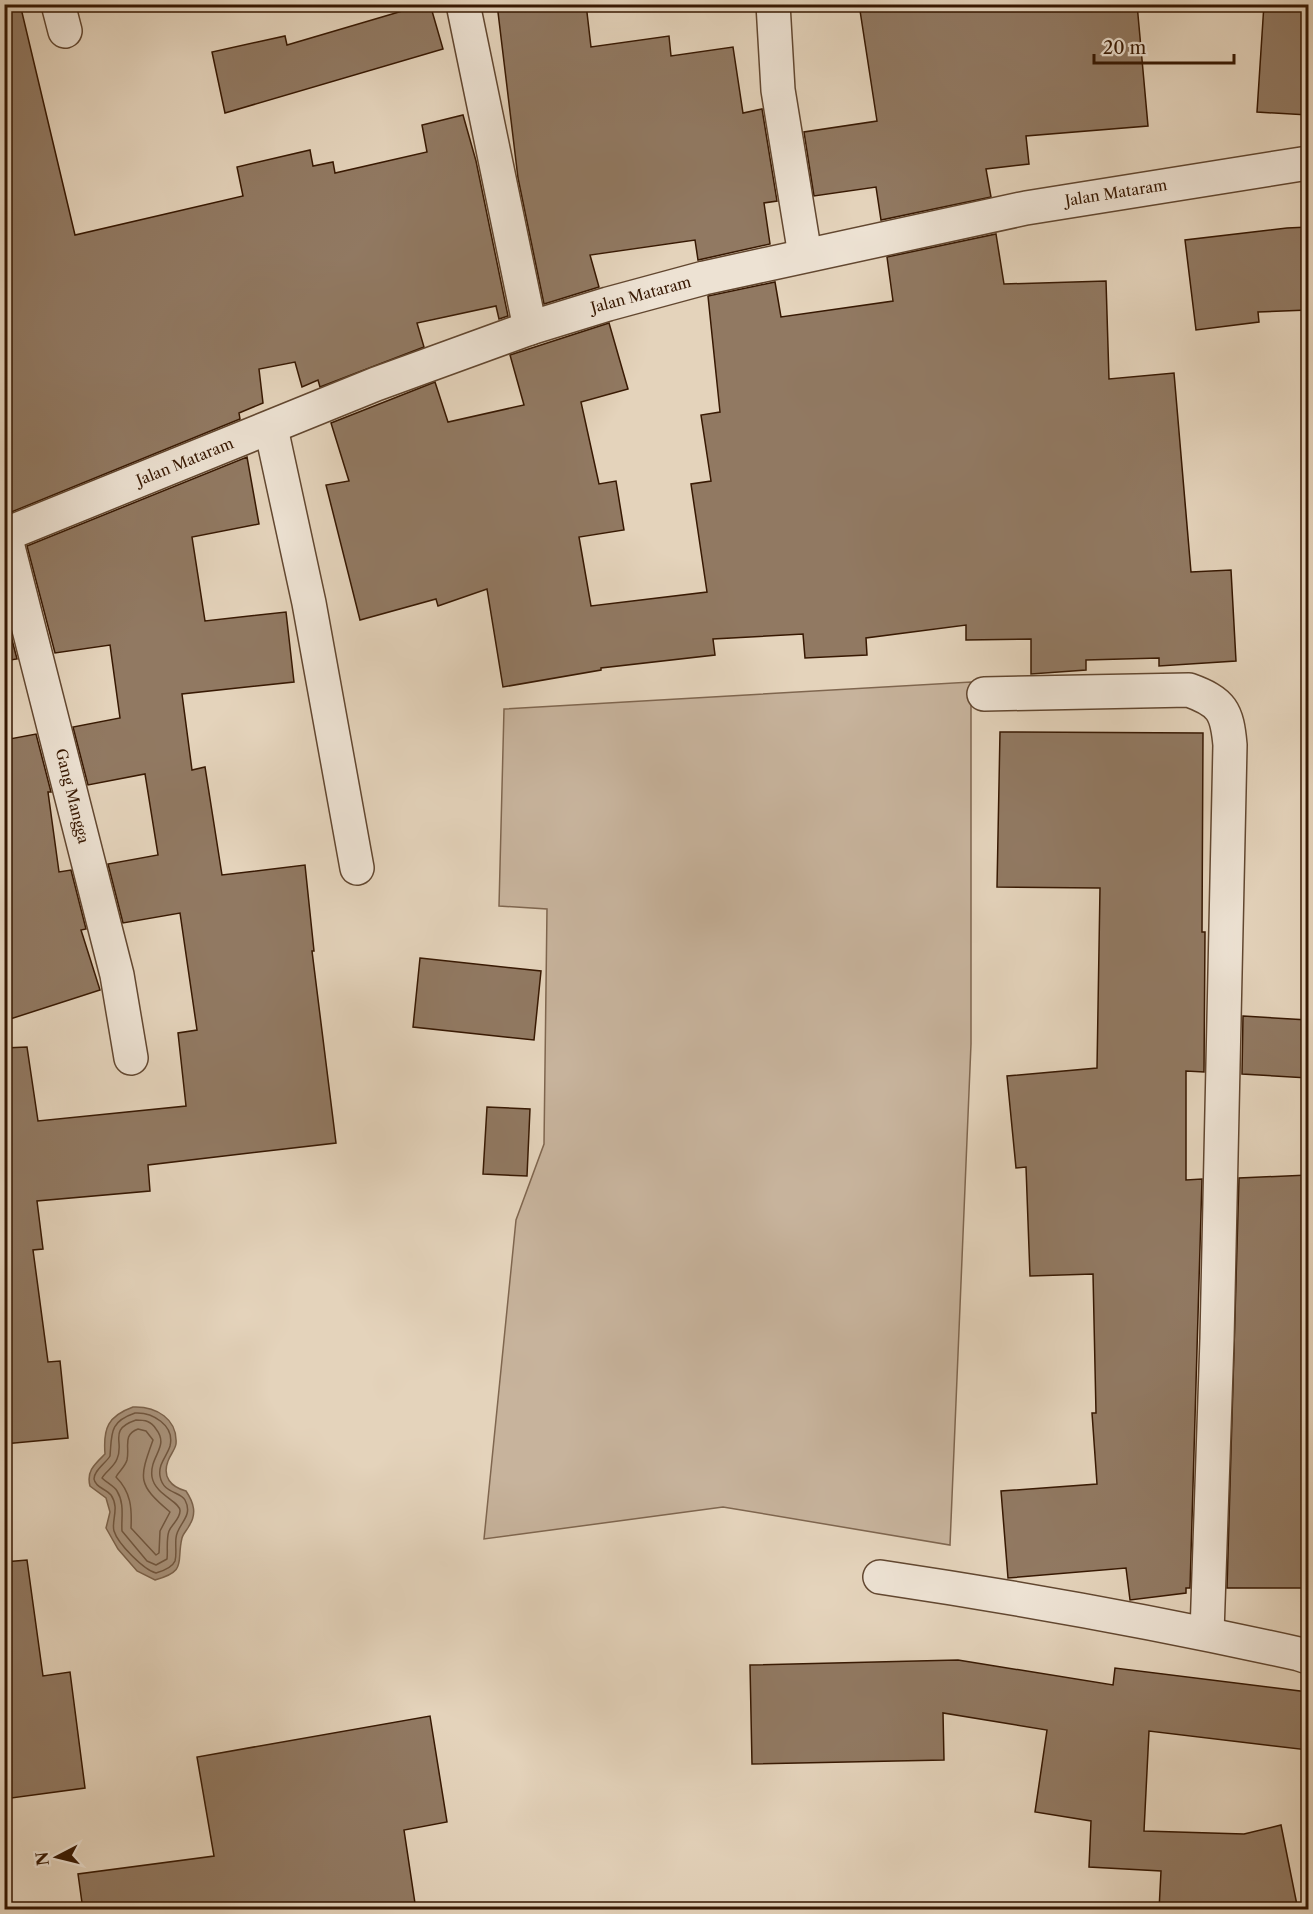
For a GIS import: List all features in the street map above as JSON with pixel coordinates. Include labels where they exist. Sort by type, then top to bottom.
[{"type":"street","points":[[463,4],[530,328]]},
{"type":"street","points":[[773,4],[778,90],[805,255]]},
{"type":"street","name":"Jalan Mataram","points":[[5,535],[376,384],[530,328],[608,304],[704,278],[1026,208],[1308,163]]},
{"type":"street","points":[[271,428],[309,603],[357,868]]},
{"type":"street","name":"Gang Mangga","points":[[5,535],[114,964],[131,1058]]},
{"type":"street","points":[[984,694],[1189,690],[1206,696],[1219,707],[1228,722],[1230,746],[1207,1633]]},
{"type":"street","points":[[880,1577],[1073,1607],[1207,1633],[1308,1657]]},
{"type":"shaded area","points":[[971,682],[971,1044],[950,1545],[723,1507],[484,1539],[516,1220],[544,1144],[547,909],[499,906],[504,709]]},
{"type":"water","points":[[133,1407],[150,1409],[169,1421],[176,1435],[176,1444],[166,1467],[167,1476],[172,1484],[186,1491],[194,1508],[191,1522],[182,1538],[179,1565],[172,1573],[155,1580],[137,1571],[118,1549],[106,1528],[110,1512],[106,1498],[90,1486],[89,1481],[92,1468],[105,1454],[105,1437],[109,1424],[118,1414]]},
{"type":"building","points":[[4,4],[20,4],[75,235],[243,196],[237,167],[310,150],[313,166],[333,162],[335,173],[427,152],[422,125],[463,115],[476,161],[508,316],[499,319],[496,306],[417,323],[424,347],[320,387],[318,380],[302,387],[295,362],[259,369],[263,403],[239,413],[240,419],[4,515]]},
{"type":"building","points":[[430,4],[443,49],[225,113],[212,52],[285,36],[287,45]]},
{"type":"building","points":[[497,4],[586,4],[591,47],[669,36],[671,56],[733,47],[743,113],[762,109],[777,201],[764,203],[770,244],[698,260],[695,240],[590,255],[599,287],[544,304],[518,178]]},
{"type":"building","points":[[859,4],[1137,4],[1148,126],[1026,136],[1029,164],[986,169],[991,197],[881,220],[876,187],[814,196],[804,132],[877,121]]},
{"type":"building","points":[[1264,4],[1308,4],[1308,115],[1257,112]]},
{"type":"building","points":[[1308,227],[1308,310],[1258,312],[1259,322],[1196,330],[1185,240]]},
{"type":"building","points":[[996,234],[1004,284],[1106,281],[1109,379],[1174,373],[1191,572],[1231,570],[1236,661],[1159,666],[1159,658],[1086,660],[1086,670],[1031,674],[1031,639],[966,640],[966,625],[866,638],[867,655],[805,658],[803,634],[713,639],[715,655],[601,668],[601,670],[503,687],[487,589],[438,606],[436,599],[360,620],[326,485],[349,481],[331,423],[435,382],[448,422],[524,405],[510,355],[609,323],[628,389],[581,402],[599,484],[616,481],[624,530],[579,537],[591,606],[707,592],[691,484],[711,481],[701,415],[720,412],[708,296],[775,282],[781,317],[893,301],[887,257]]},
{"type":"building","points":[[247,457],[259,524],[192,537],[205,621],[286,612],[294,682],[182,694],[192,770],[205,767],[222,875],[305,865],[314,951],[312,951],[336,1143],[148,1165],[150,1191],[37,1201],[43,1249],[33,1250],[48,1362],[60,1361],[68,1438],[4,1444],[4,1048],[27,1047],[38,1121],[186,1106],[178,1033],[197,1030],[180,913],[123,923],[108,864],[158,855],[145,774],[88,785],[73,727],[120,718],[110,645],[55,653],[27,546]]},
{"type":"building","points":[[4,609],[17,659],[4,661]]},
{"type":"building","points":[[1000,732],[1203,733],[1204,1072],[1186,1071],[1186,1180],[1202,1179],[1190,1588],[1186,1588],[1186,1593],[1130,1600],[1126,1568],[1008,1578],[1001,1491],[1097,1484],[1092,1413],[1096,1413],[1093,1274],[1030,1276],[1026,1167],[1016,1168],[1007,1076],[1097,1068],[1100,888],[997,887]]},
{"type":"building","points":[[36,734],[51,792],[48,792],[59,872],[71,870],[86,929],[81,930],[100,990],[4,1021],[4,740]]},
{"type":"building","points":[[420,958],[541,971],[534,1040],[413,1027]]},
{"type":"building","points":[[1243,1016],[1308,1020],[1308,1078],[1242,1074]]},
{"type":"building","points":[[487,1107],[530,1109],[527,1176],[483,1174]]},
{"type":"building","points":[[1308,1175],[1308,1588],[1227,1588],[1239,1178]]},
{"type":"building","points":[[27,1560],[43,1676],[70,1672],[85,1788],[4,1799],[4,1562]]},
{"type":"building","points":[[958,1660],[1113,1685],[1115,1668],[1308,1692],[1308,1750],[1149,1731],[1144,1831],[1244,1834],[1281,1825],[1298,1910],[1159,1910],[1161,1871],[1089,1867],[1091,1821],[1035,1812],[1047,1730],[943,1713],[944,1760],[752,1764],[750,1665]]},
{"type":"building","points":[[430,1716],[447,1822],[404,1830],[416,1910],[83,1910],[78,1874],[214,1856],[197,1757]]}]
